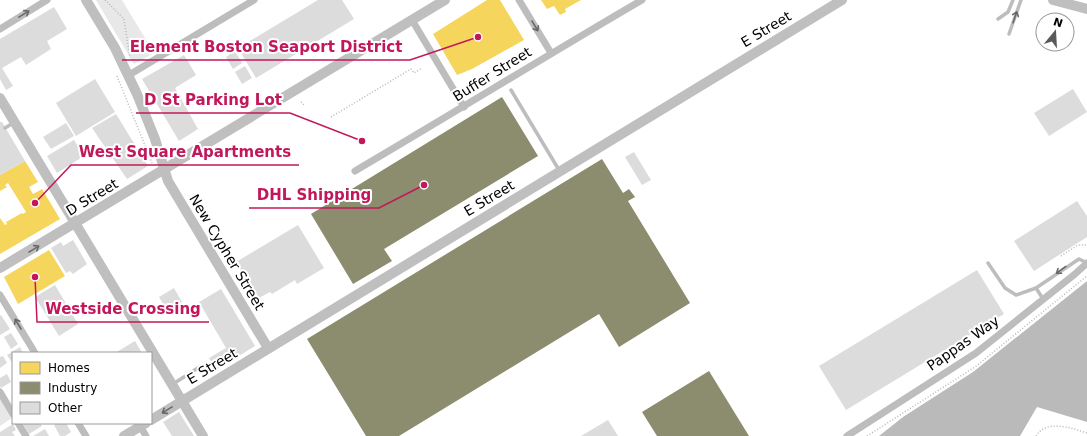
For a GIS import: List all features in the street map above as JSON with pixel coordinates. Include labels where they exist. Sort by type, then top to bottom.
[{"type":"street","points":[[0,28],[47,0]]},
{"type":"street","name":"New Cypher Street","points":[[86,0],[115,48],[129,75],[151,127],[168,181],[268,348]]},
{"type":"street","points":[[129,75],[254,0]]},
{"type":"street","name":"D Street","points":[[0,268],[76,224],[164,169],[445,0]]},
{"type":"street","points":[[519,0],[551,53]]},
{"type":"street","name":"Buffer Street","points":[[356,171],[551,53],[642,0]]},
{"type":"street","name":"E Street","points":[[152,419],[842,0]]},
{"type":"street","points":[[1053,0],[1087,9]]},
{"type":"street","points":[[412,20],[464,107]]},
{"type":"street","points":[[0,98],[204,436]]},
{"type":"street","name":"Pappas Way","points":[[847,436],[972,356],[1087,263]]},
{"type":"street","points":[[0,295],[34,352]]},
{"type":"street","points":[[0,392],[12,412]]},
{"type":"street","points":[[19,424],[26,436]]},
{"type":"street","points":[[79,424],[86,436]]},
{"type":"street","points":[[124,436],[143,425],[146,436]]},
{"type":"lane","points":[[998,19],[1008,12],[1013,0]]},
{"type":"lane","points":[[1009,34],[1021,0]]},
{"type":"lane","points":[[511,90],[559,171]]},
{"type":"lane","points":[[5,128],[15,122]]},
{"type":"lane","points":[[988,263],[1005,288],[1016,295],[1036,288],[1079,259],[1087,263]]},
{"type":"lane","points":[[1036,288],[1043,299]]},
{"type":"lane","points":[[172,384],[200,366]]},
{"type":"path","points":[[105,0],[124,19],[131,64]]},
{"type":"path","points":[[332,117],[411,69],[414,73],[422,68]]},
{"type":"path","points":[[116,72],[152,162],[164,169]]},
{"type":"path","points":[[301,102],[305,106]]},
{"type":"path","points":[[1061,256],[1078,245],[1087,245]]},
{"type":"path","points":[[941,382],[944,387]]},
{"type":"path","points":[[1036,436],[1039,431],[1053,426],[1069,427],[1087,433]]},
{"type":"shaded area","points":[[96,0],[122,0],[154,53],[134,64]]},
{"type":"shaded area","points":[[1087,281],[1087,422],[1037,407],[1020,436],[879,436],[903,417],[973,372]]},
{"type":"shaded area","points":[[0,398],[12,418],[0,426]]},
{"type":"building: Homes","points":[[487,0],[500,0],[524,40],[472,69],[457,75],[433,34]]},
{"type":"building: Homes","points":[[541,0],[581,0],[565,9],[566,12],[560,15],[554,6],[547,9]]},
{"type":"building: Homes","points":[[25,161],[38,182],[29,187],[33,194],[42,189],[60,219],[0,254],[0,218],[5,225],[7,224],[6,222],[26,212],[8,183],[5,185],[7,187],[0,191],[0,175]]},
{"type":"building: Homes","points":[[49,250],[65,276],[18,304],[4,277]]},
{"type":"building: Industry","points":[[502,97],[538,156],[384,249],[392,261],[353,284],[311,214]]},
{"type":"building: Industry","points":[[602,159],[623,193],[629,189],[635,197],[628,201],[690,303],[619,347],[599,314],[399,436],[366,436],[307,339]]},
{"type":"building: Industry","points":[[709,371],[749,436],[657,436],[642,412]]},
{"type":"building: Other","points":[[318,0],[342,0],[354,19],[256,78],[238,48]]},
{"type":"building: Other","points":[[54,7],[67,29],[47,41],[51,49],[26,65],[21,57],[2,68],[13,86],[6,90],[0,79],[0,39]]},
{"type":"building: Other","points":[[235,51],[242,63],[233,69],[226,57]]},
{"type":"building: Other","points":[[184,55],[196,75],[175,88],[198,129],[179,141],[142,79]]},
{"type":"building: Other","points":[[245,66],[252,78],[242,84],[235,72]]},
{"type":"building: Other","points":[[95,79],[115,112],[76,136],[56,103]]},
{"type":"building: Other","points":[[1073,89],[1087,112],[1049,136],[1034,113]]},
{"type":"building: Other","points":[[116,114],[148,166],[127,179],[92,128]]},
{"type":"building: Other","points":[[0,122],[2,122],[25,161],[0,175]]},
{"type":"building: Other","points":[[66,123],[74,136],[51,149],[43,137]]},
{"type":"building: Other","points":[[74,140],[84,156],[57,173],[47,156]]},
{"type":"building: Other","points":[[634,152],[651,180],[642,185],[625,157]]},
{"type":"building: Other","points":[[1077,201],[1087,216],[1087,237],[1034,271],[1014,241]]},
{"type":"building: Other","points":[[298,225],[324,268],[297,284],[295,280],[272,294],[270,292],[259,298],[236,262]]},
{"type":"building: Other","points":[[73,240],[87,264],[73,274],[70,271],[66,273],[51,248],[61,242],[63,246]]},
{"type":"building: Other","points":[[977,270],[1004,314],[846,410],[819,366]]},
{"type":"building: Other","points":[[55,285],[78,324],[59,336],[35,297]]},
{"type":"building: Other","points":[[174,288],[182,302],[167,311],[159,297]]},
{"type":"building: Other","points":[[221,289],[255,346],[216,370],[209,358],[226,348],[199,302]]},
{"type":"building: Other","points":[[1,315],[10,329],[0,335],[0,316]]},
{"type":"building: Other","points":[[11,333],[18,344],[11,349],[4,337]]},
{"type":"building: Other","points":[[135,341],[141,352],[117,352]]},
{"type":"building: Other","points":[[20,347],[22,352],[12,352],[12,362],[7,355]]},
{"type":"building: Other","points":[[3,356],[7,363],[0,368],[0,357]]},
{"type":"building: Other","points":[[7,374],[11,382],[1,388],[0,378]]},
{"type":"building: Other","points":[[179,412],[194,436],[172,436],[163,422]]},
{"type":"building: Other","points":[[608,420],[618,436],[581,436]]},
{"type":"building: Other","points":[[13,424],[16,430],[12,432],[15,436],[0,436],[0,432]]},
{"type":"building: Other","points":[[23,424],[41,424],[42,426],[29,434]]},
{"type":"building: Other","points":[[67,424],[71,432],[65,436],[60,436],[54,425]]},
{"type":"building: Other","points":[[45,429],[49,436],[33,436]]},
{"type":"place","name":"Element Boston Seaport District","points":[[478,37]]},
{"type":"place","name":"D St Parking Lot","points":[[362,141]]},
{"type":"place","name":"DHL Shipping","points":[[424,185]]},
{"type":"place","name":"West Square Apartments","points":[[35,203]]},
{"type":"place","name":"Westside Crossing","points":[[35,277]]}]
